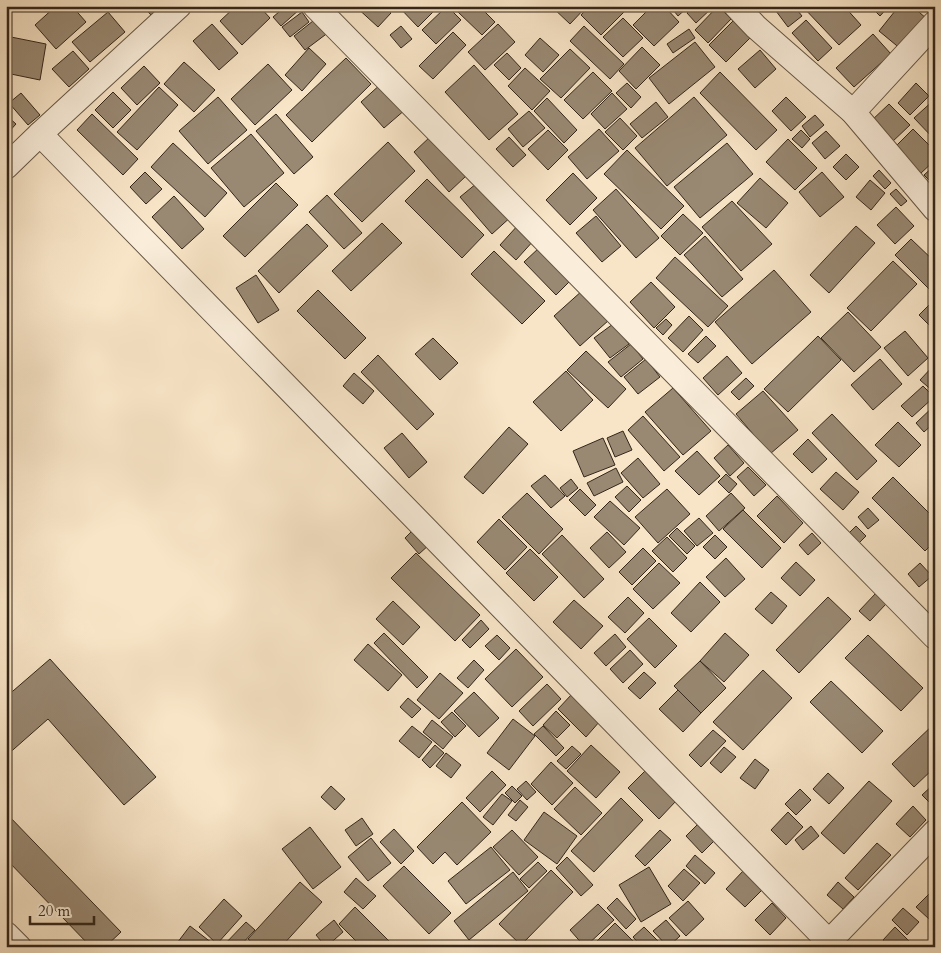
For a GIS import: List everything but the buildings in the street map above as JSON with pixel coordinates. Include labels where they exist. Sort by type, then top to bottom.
[{"type":"street","points":[[6,167],[179,6]]},
{"type":"street","points":[[315,6],[935,637]]},
{"type":"street","points":[[736,6],[756,27],[854,112],[935,209]]},
{"type":"street","points":[[854,112],[935,23]]},
{"type":"street","points":[[40,134],[826,944],[935,832]]},
{"type":"street","points":[[6,934],[19,947]]}]
